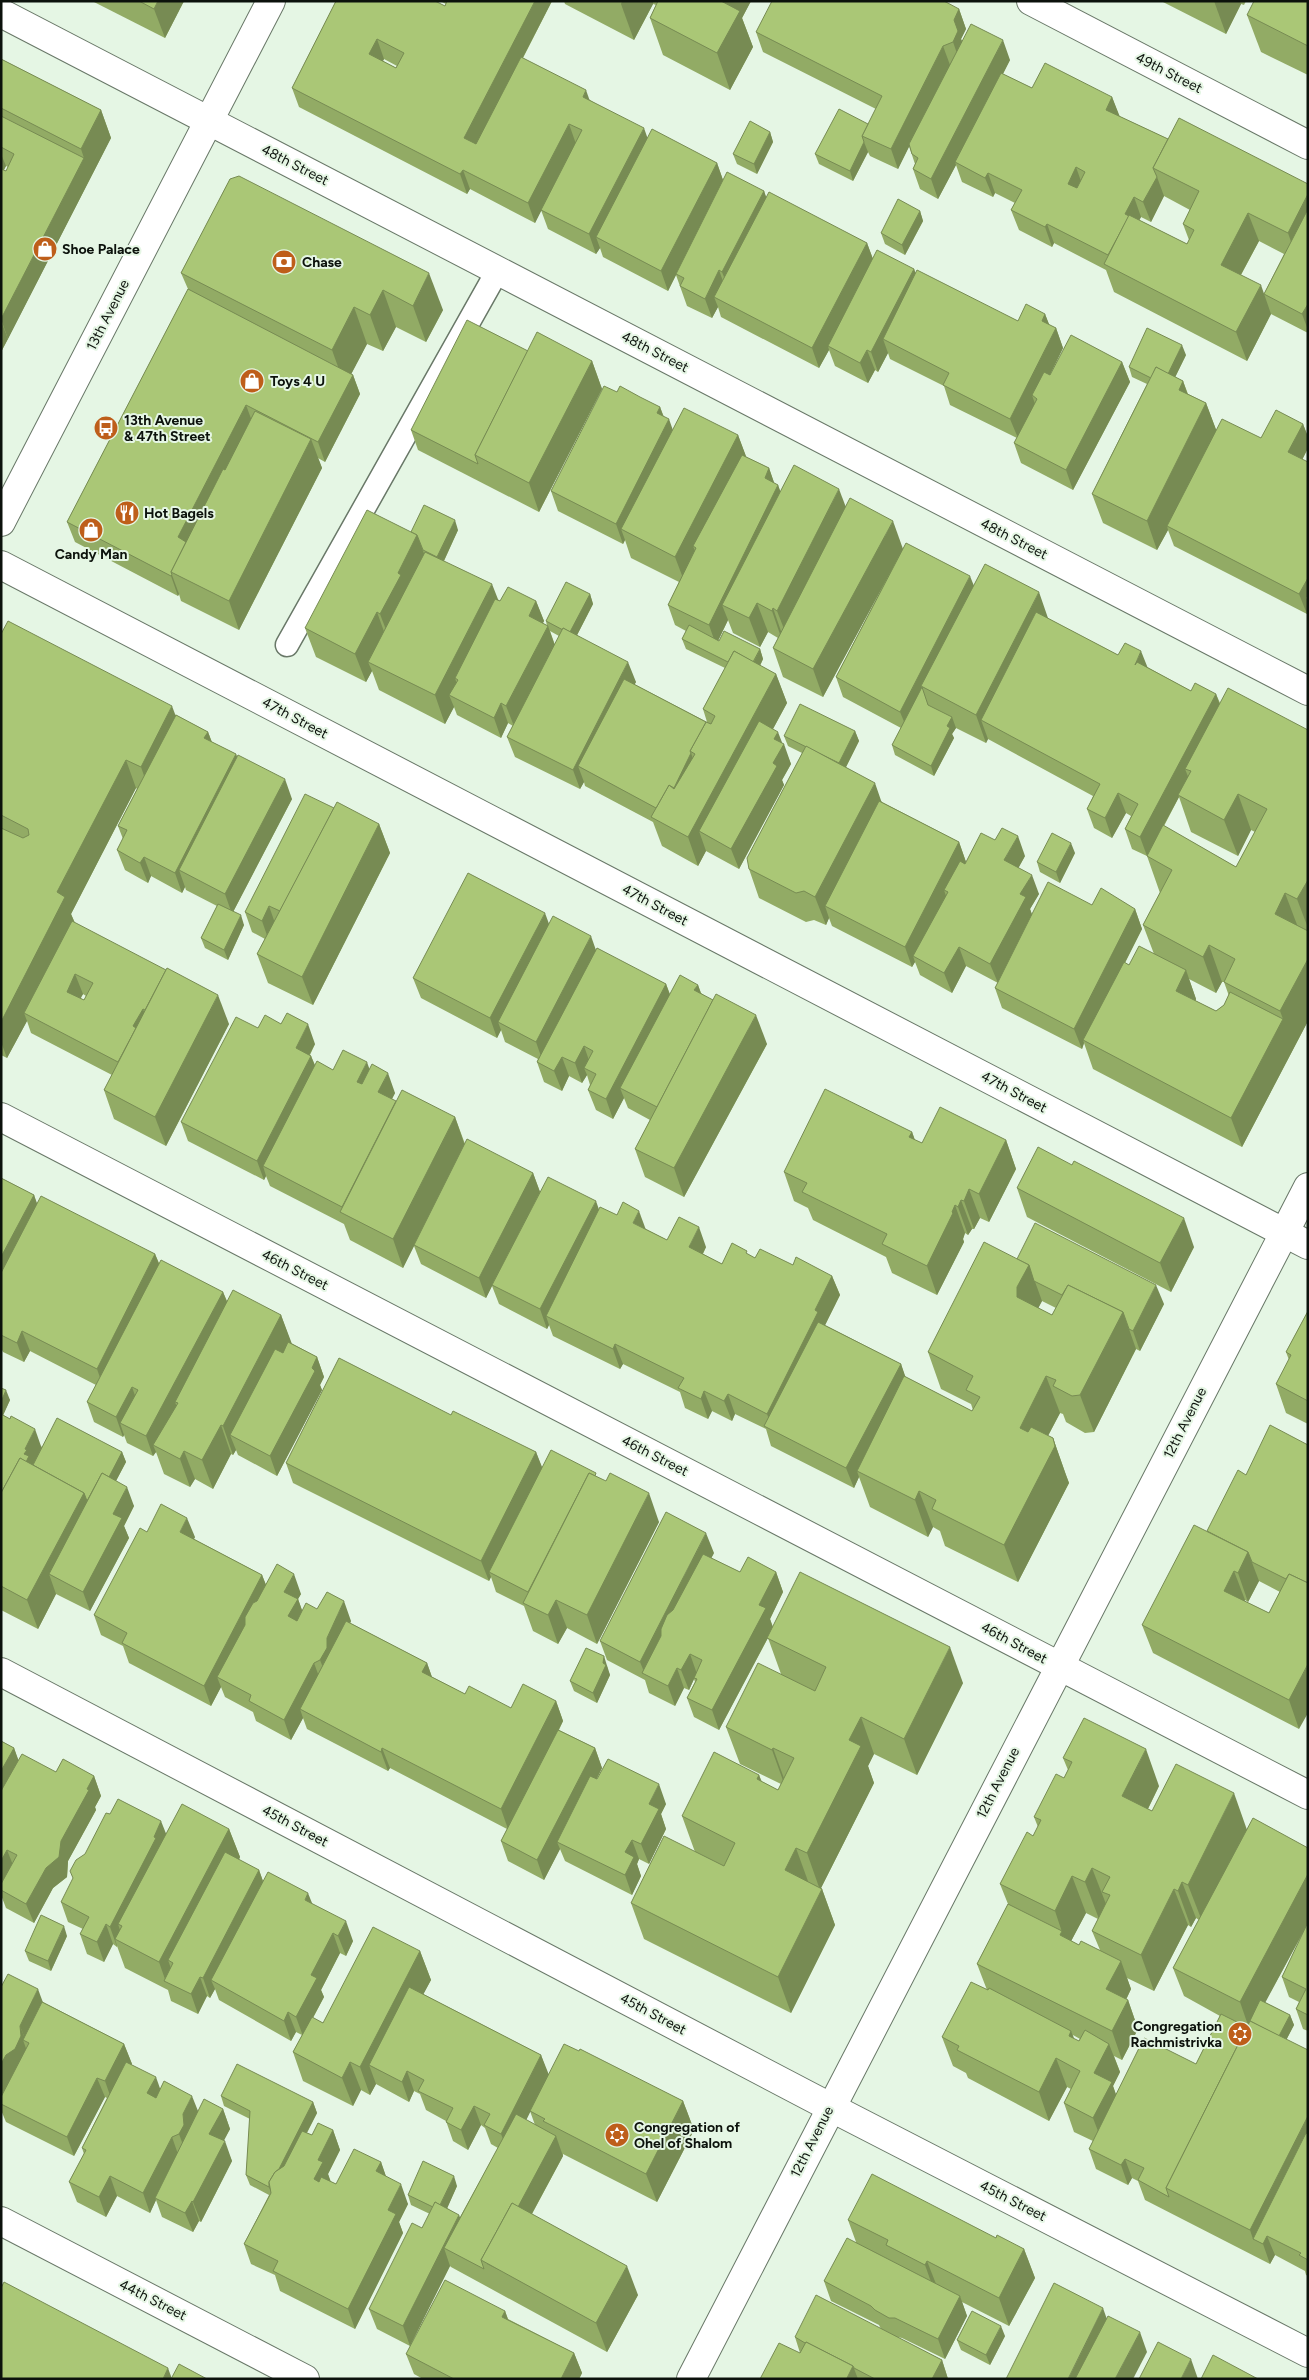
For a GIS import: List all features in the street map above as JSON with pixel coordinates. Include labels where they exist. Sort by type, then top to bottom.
[{"type":"street","name":"13th Avenue","points":[[1,522],[271,1]]},
{"type":"street","name":"49th Street","points":[[1031,1],[1308,145]]},
{"type":"street","name":"48th Street","points":[[1,13],[1308,692]]},
{"type":"street","name":"47th Street","points":[[1,565],[1308,1245]]},
{"type":"street","name":"46th Street","points":[[1,1117],[1308,1795]]},
{"type":"street","name":"12th Avenue","points":[[691,2379],[830,2107],[1308,1188]]},
{"type":"street","name":"45th Street","points":[[1,1672],[830,2107],[1308,2353]]},
{"type":"street","name":"44th Street","points":[[1,2221],[304,2379]]},
{"type":"lane","points":[[287,645],[498,270]]},
{"type":"building","points":[[139,1],[158,1],[154,9]]},
{"type":"building","points":[[336,1],[435,1],[445,6],[447,1],[535,1],[464,138],[476,144],[521,57],[586,90],[583,97],[644,128],[589,234],[541,210],[582,130],[569,124],[528,203],[463,170],[460,174],[292,88]],"holes":[[[377,39],[404,53],[396,68],[369,54]]]},
{"type":"building","points":[[658,1],[721,1],[740,11],[717,53],[650,18]]},
{"type":"building","points":[[772,1],[944,1],[959,9],[954,20],[958,31],[953,42],[943,46],[891,149],[862,136],[882,96],[756,32]]},
{"type":"building","points":[[1254,1],[1308,1],[1308,46],[1247,15]]},
{"type":"building","points":[[971,24],[1003,40],[931,179],[913,169],[918,158],[912,154],[909,144]]},
{"type":"building","points":[[1,59],[101,110],[81,149],[1,108]]},
{"type":"building","points":[[1045,63],[1112,97],[1106,110],[1168,139],[1153,168],[1157,177],[1143,202],[1134,197],[1125,214],[1129,216],[1108,255],[1047,224],[1045,227],[1011,210],[1022,190],[988,173],[985,178],[955,162],[1001,73],[1032,88]],"holes":[[[1076,167],[1085,172],[1077,188],[1068,184]]]},
{"type":"building","points":[[839,109],[868,124],[862,136],[864,142],[850,171],[815,154]]},
{"type":"building","points":[[1,116],[84,158],[1,319],[1,169],[6,171],[14,154],[1,147]]},
{"type":"building","points":[[1179,118],[1308,184],[1308,194],[1288,233],[1248,213],[1221,265],[1261,285],[1236,332],[1104,264],[1129,215],[1187,244],[1194,230],[1183,224],[1199,191],[1153,168]]},
{"type":"building","points":[[750,121],[770,132],[754,164],[733,154]]},
{"type":"building","points":[[652,129],[717,163],[661,271],[596,237]]},
{"type":"building","points":[[727,172],[764,191],[722,272],[719,270],[705,299],[680,286],[684,278],[676,274]]},
{"type":"building","name":"Chase","points":[[239,176],[429,273],[413,306],[383,290],[370,315],[354,307],[332,350],[181,273],[230,179]]},
{"type":"building","points":[[769,192],[867,243],[812,348],[714,297]]},
{"type":"building","points":[[898,199],[920,211],[902,245],[881,233]]},
{"type":"building","points":[[1308,209],[1308,304],[1302,314],[1264,294]]},
{"type":"building","points":[[877,250],[914,269],[871,352],[867,350],[860,363],[828,346]]},
{"type":"building","points":[[917,270],[1018,321],[1026,304],[1045,314],[1042,321],[1056,328],[1010,419],[943,385],[949,373],[883,339]]},
{"type":"building","points":[[188,289],[353,375],[318,442],[246,405],[178,537],[186,542],[171,572],[171,576],[67,522]]},
{"type":"building","points":[[467,320],[528,351],[475,455],[478,464],[411,430]]},
{"type":"building","points":[[1147,328],[1182,345],[1168,374],[1156,367],[1151,378],[1129,367]]},
{"type":"building","points":[[537,332],[592,361],[529,483],[475,455]]},
{"type":"building","points":[[1071,335],[1122,362],[1066,470],[1014,443],[1037,399],[1032,395],[1044,372],[1050,375]]},
{"type":"building","points":[[1156,367],[1183,381],[1179,390],[1206,403],[1147,521],[1092,494]]},
{"type":"building","points":[[604,386],[617,392],[620,386],[660,407],[657,413],[669,419],[616,524],[551,491]]},
{"type":"building","points":[[684,408],[738,435],[675,557],[621,529]]},
{"type":"building","points":[[1276,410],[1303,424],[1288,452],[1308,462],[1308,578],[1299,594],[1167,526],[1222,419],[1261,438]]},
{"type":"building","points":[[255,411],[311,439],[229,601],[171,572],[223,469],[225,470]]},
{"type":"building","points":[[742,455],[769,468],[765,478],[778,485],[709,625],[668,605],[696,548],[693,546]]},
{"type":"building","points":[[794,465],[839,489],[777,611],[773,608],[772,611],[757,603],[749,618],[722,605]]},
{"type":"building","points":[[850,498],[893,521],[813,669],[773,648]]},
{"type":"building","points":[[424,505],[455,520],[437,557],[423,550],[417,535],[411,532]]},
{"type":"building","points":[[367,510],[417,535],[398,573],[401,575],[380,614],[377,612],[355,654],[305,628]]},
{"type":"building","points":[[906,543],[970,576],[900,712],[836,677]]},
{"type":"building","points":[[425,552],[492,584],[435,695],[368,662]]},
{"type":"building","points":[[985,564],[1039,592],[976,715],[921,686]]},
{"type":"building","points":[[566,582],[590,594],[570,632],[546,621]]},
{"type":"building","points":[[508,587],[536,601],[529,616],[548,626],[506,706],[501,703],[494,718],[449,695],[458,680],[455,678],[495,599],[500,601]]},
{"type":"building","points":[[1036,612],[1118,655],[1125,643],[1141,651],[1135,665],[1137,662],[1191,691],[1195,683],[1216,694],[1140,837],[1125,829],[1138,804],[1118,793],[1105,818],[1087,809],[1100,784],[981,720]]},
{"type":"building","points":[[8,621],[172,706],[141,767],[126,760],[57,892],[65,897],[1,1022],[1,828],[23,838],[29,835],[28,829],[1,815],[1,634]]},
{"type":"building","points":[[689,625],[719,641],[724,631],[760,649],[753,662],[734,651],[728,662],[682,639]]},
{"type":"building","points":[[563,628],[628,662],[573,770],[507,737]]},
{"type":"building","points":[[734,651],[776,674],[688,837],[651,817],[669,785],[674,789],[695,754],[690,751],[706,722],[711,724],[715,716],[703,709]]},
{"type":"building","points":[[624,679],[706,722],[690,751],[691,753],[674,788],[669,785],[656,808],[578,766]]},
{"type":"building","points":[[922,687],[928,705],[952,717],[947,726],[950,728],[931,766],[892,745]]},
{"type":"building","points":[[1228,688],[1308,730],[1308,880],[1297,899],[1285,893],[1275,914],[1308,931],[1308,959],[1280,1011],[1224,982],[1235,959],[1209,945],[1203,957],[1143,925],[1172,870],[1147,856],[1163,825],[1236,867],[1267,809],[1238,794],[1224,820],[1178,795],[1191,771],[1185,769]]},
{"type":"building","points":[[800,704],[855,731],[839,763],[784,736]]},
{"type":"building","points":[[176,715],[208,732],[204,738],[236,754],[175,873],[144,857],[140,863],[117,850],[127,830],[118,826]]},
{"type":"building","points":[[759,721],[778,732],[774,739],[784,744],[773,763],[777,766],[731,849],[699,831]]},
{"type":"building","points":[[806,746],[875,783],[815,897],[804,891],[796,893],[749,869],[747,858]]},
{"type":"building","points":[[238,755],[285,779],[225,894],[179,870]]},
{"type":"building","points":[[305,794],[334,808],[280,911],[269,906],[262,921],[245,912]]},
{"type":"building","points":[[879,801],[959,842],[905,947],[825,906]]},
{"type":"building","points":[[337,802],[379,824],[302,977],[257,954]]},
{"type":"building","points":[[1002,828],[1018,836],[1004,860],[1032,875],[1020,894],[1026,897],[990,964],[959,947],[944,973],[913,956],[948,892],[944,890],[960,861],[965,864],[981,833],[995,840]]},
{"type":"building","points":[[1052,833],[1071,843],[1056,872],[1037,862]]},
{"type":"building","points":[[468,873],[545,913],[490,1018],[413,978]]},
{"type":"building","points":[[1048,882],[1092,905],[1101,888],[1135,909],[1074,1029],[995,988]]},
{"type":"building","points":[[218,904],[241,915],[224,950],[201,938]]},
{"type":"building","points":[[553,916],[591,936],[536,1042],[498,1022]]},
{"type":"building","points":[[72,921],[166,970],[145,1010],[143,1009],[133,1026],[136,1028],[118,1062],[24,1013]],"holes":[[[75,974],[93,983],[84,1000],[67,992]]]},
{"type":"building","points":[[1139,946],[1186,970],[1176,991],[1216,1011],[1224,1005],[1230,992],[1283,1019],[1231,1118],[1083,1040],[1124,962],[1129,965]]},
{"type":"building","points":[[597,948],[666,984],[606,1099],[588,1090],[596,1074],[584,1068],[593,1051],[584,1046],[575,1063],[562,1057],[554,1071],[537,1062]]},
{"type":"building","points":[[167,968],[218,995],[155,1117],[104,1090]]},
{"type":"building","points":[[680,975],[698,985],[694,990],[713,1000],[657,1107],[620,1088]]},
{"type":"building","points":[[716,994],[756,1015],[674,1168],[635,1149]]},
{"type":"building","points":[[287,1013],[308,1024],[296,1048],[311,1056],[257,1161],[181,1122],[236,1017],[258,1028],[265,1015],[281,1024]]},
{"type":"building","points":[[343,1050],[367,1062],[357,1082],[362,1084],[372,1064],[388,1073],[378,1092],[396,1101],[342,1207],[263,1166],[317,1061],[333,1070]]},
{"type":"building","points":[[825,1089],[912,1132],[909,1137],[922,1143],[940,1107],[1006,1140],[979,1194],[969,1189],[964,1201],[961,1200],[958,1207],[955,1205],[953,1213],[927,1266],[882,1244],[887,1234],[802,1192],[807,1183],[784,1172]]},
{"type":"building","points":[[402,1090],[455,1117],[393,1239],[340,1212]]},
{"type":"building","points":[[467,1139],[533,1173],[479,1278],[414,1245]]},
{"type":"building","points":[[1038,1147],[1072,1165],[1074,1161],[1184,1218],[1160,1263],[1017,1188]]},
{"type":"building","points":[[548,1177],[596,1201],[540,1309],[492,1285]]},
{"type":"building","points":[[1,1178],[34,1195],[1,1257]]},
{"type":"building","points":[[41,1196],[155,1254],[97,1369],[22,1331],[17,1343],[1,1335],[1,1273]]},
{"type":"building","points":[[623,1202],[639,1211],[633,1223],[667,1240],[679,1217],[699,1227],[689,1247],[722,1264],[732,1243],[755,1258],[760,1249],[793,1265],[796,1257],[832,1276],[815,1310],[818,1312],[767,1414],[728,1394],[724,1401],[704,1391],[701,1399],[678,1388],[684,1378],[615,1344],[613,1349],[546,1316],[600,1207],[617,1215]]},
{"type":"building","points":[[1035,1223],[1156,1285],[1133,1331],[1129,1329],[1123,1312],[1068,1285],[1062,1295],[1034,1281],[1029,1265],[1017,1259]]},
{"type":"building","points":[[984,1242],[1029,1265],[1017,1287],[1017,1297],[1052,1315],[1068,1285],[1123,1312],[1080,1395],[1072,1396],[1053,1386],[1056,1380],[1046,1376],[1020,1428],[1028,1432],[1031,1427],[1053,1438],[1055,1446],[1004,1545],[932,1509],[936,1500],[919,1491],[915,1500],[857,1471],[904,1376],[972,1411],[980,1397],[966,1390],[973,1376],[928,1352]]},
{"type":"building","points":[[161,1260],[223,1292],[146,1436],[120,1423],[138,1390],[132,1387],[116,1417],[87,1402]]},
{"type":"building","points":[[233,1290],[281,1315],[223,1426],[221,1425],[202,1460],[184,1451],[180,1459],[153,1445],[178,1403],[175,1402]]},
{"type":"building","points":[[1308,1311],[1308,1401],[1276,1384],[1291,1355],[1286,1352]]},
{"type":"building","points":[[818,1322],[901,1364],[846,1468],[764,1426]]},
{"type":"building","points":[[288,1342],[317,1357],[312,1368],[315,1371],[270,1456],[230,1435],[275,1349],[283,1353]]},
{"type":"building","points":[[339,1358],[451,1415],[453,1411],[536,1452],[481,1561],[286,1463]]},
{"type":"building","points":[[1,1388],[6,1390],[1,1402]]},
{"type":"building","points":[[1,1414],[10,1419],[11,1416],[35,1429],[25,1449],[27,1450],[24,1454],[29,1456],[26,1462],[20,1458],[1,1493]]},
{"type":"building","points":[[57,1418],[122,1452],[109,1477],[102,1473],[87,1501],[84,1493],[33,1465]]},
{"type":"building","points":[[1270,1425],[1308,1445],[1308,1583],[1289,1574],[1286,1579],[1252,1562],[1248,1552],[1207,1531],[1238,1470],[1246,1475]]},
{"type":"building","points":[[551,1450],[596,1473],[595,1476],[589,1473],[528,1592],[489,1572]]},
{"type":"building","points":[[20,1458],[84,1493],[27,1600],[1,1586],[1,1493]]},
{"type":"building","points":[[102,1473],[127,1487],[113,1514],[122,1518],[83,1592],[49,1574]]},
{"type":"building","points":[[589,1473],[606,1481],[610,1473],[649,1493],[587,1615],[556,1600],[548,1615],[523,1603]]},
{"type":"building","points":[[161,1504],[187,1518],[180,1532],[262,1575],[204,1686],[122,1643],[127,1633],[94,1615],[140,1528],[147,1532]]},
{"type":"building","points":[[666,1512],[706,1533],[640,1662],[600,1641]]},
{"type":"building","points":[[1194,1525],[1248,1552],[1238,1573],[1234,1571],[1224,1591],[1269,1613],[1289,1574],[1308,1583],[1308,1664],[1289,1700],[1142,1625]]},
{"type":"building","points":[[703,1554],[740,1572],[748,1557],[776,1572],[759,1605],[766,1608],[712,1710],[687,1698],[697,1679],[694,1678],[702,1660],[690,1654],[681,1670],[677,1668],[668,1686],[642,1673],[661,1636],[661,1629],[667,1615],[673,1610]]},
{"type":"building","points":[[277,1564],[294,1574],[284,1592],[298,1599],[288,1616],[297,1621],[306,1603],[317,1609],[327,1592],[344,1601],[327,1638],[327,1648],[320,1660],[314,1663],[284,1720],[249,1701],[251,1695],[217,1677],[245,1625],[245,1617],[253,1603],[257,1601]]},
{"type":"building","points":[[800,1572],[950,1647],[904,1739],[861,1717],[849,1740],[861,1746],[807,1853],[796,1848],[785,1870],[822,1889],[778,1977],[631,1903],[664,1836],[724,1866],[735,1843],[682,1816],[714,1752],[759,1775],[757,1779],[778,1790],[794,1758],[773,1748],[772,1750],[726,1727],[758,1663],[815,1691],[826,1667],[767,1638]]},
{"type":"building","points":[[346,1621],[427,1663],[422,1672],[465,1694],[469,1686],[511,1708],[523,1684],[556,1701],[501,1809],[382,1748],[381,1752],[300,1709]]},
{"type":"building","points":[[586,1648],[604,1656],[603,1663],[606,1665],[593,1693],[570,1681]]},
{"type":"building","points":[[1084,1718],[1146,1749],[1122,1796],[1152,1811],[1176,1764],[1234,1793],[1188,1885],[1182,1882],[1178,1891],[1174,1889],[1141,1955],[1092,1931],[1110,1895],[1102,1892],[1110,1877],[1092,1868],[1085,1882],[1072,1876],[1055,1911],[1000,1884],[1027,1832],[1033,1836],[1041,1820],[1034,1817],[1056,1774],[1064,1778],[1072,1762],[1063,1758]]},
{"type":"building","points":[[558,1730],[595,1748],[537,1860],[501,1841]]},
{"type":"building","points":[[1,1741],[14,1748],[1,1771]]},
{"type":"building","points":[[22,1754],[56,1772],[63,1759],[94,1776],[87,1789],[89,1790],[61,1841],[59,1857],[46,1868],[26,1904],[1,1890],[1,1884],[17,1855],[7,1850],[1,1861],[1,1791]]},
{"type":"building","points":[[608,1759],[659,1784],[649,1804],[659,1809],[641,1844],[632,1840],[625,1852],[634,1857],[625,1875],[557,1842],[590,1776],[597,1779]]},
{"type":"building","points":[[118,1799],[161,1821],[154,1837],[156,1838],[110,1927],[106,1924],[97,1942],[80,1934],[89,1917],[61,1902],[73,1878],[70,1871],[76,1860],[85,1854],[106,1813],[110,1814]]},
{"type":"building","points":[[182,1804],[229,1829],[159,1962],[115,1939],[122,1926],[118,1924]]},
{"type":"building","points":[[1253,1818],[1308,1848],[1308,1874],[1240,2002],[1173,1968]]},
{"type":"building","points":[[225,1852],[259,1870],[203,1978],[200,1977],[191,1994],[164,1981],[173,1963],[168,1960]]},
{"type":"building","points":[[268,1872],[308,1893],[305,1900],[346,1921],[338,1936],[333,1933],[311,1975],[317,1978],[296,2017],[288,2012],[284,2021],[211,1980]]},
{"type":"building","points":[[1008,1904],[1062,1931],[1060,1935],[1079,1945],[1081,1941],[1121,1961],[1106,1989],[1128,2000],[1112,2031],[977,1964]]},
{"type":"building","points":[[41,1915],[64,1926],[48,1961],[25,1951]]},
{"type":"building","points":[[1308,1922],[1308,2015],[1296,2009],[1306,1989],[1282,1977]]},
{"type":"building","points":[[373,1927],[420,1951],[360,2067],[350,2062],[342,2078],[293,2052],[312,2017],[323,2023]]},
{"type":"building","points":[[8,1974],[38,1989],[20,2026],[21,2036],[15,2049],[6,2055],[1,2064],[1,1987]]},
{"type":"building","points":[[971,1982],[988,1990],[989,1988],[1071,2031],[1069,2036],[1079,2041],[1085,2030],[1109,2044],[1094,2073],[1112,2082],[1093,2118],[1064,2103],[1080,2071],[1056,2058],[1039,2092],[957,2050],[959,2046],[942,2037]]},
{"type":"building","points":[[409,1987],[541,2055],[501,2134],[484,2125],[490,2114],[474,2106],[461,2130],[446,2122],[453,2108],[418,2091],[424,2080],[407,2071],[402,2082],[369,2065]]},
{"type":"building","points":[[1260,2000],[1290,2015],[1279,2036],[1250,2021],[1247,2027]]},
{"type":"building","points":[[42,2002],[124,2044],[105,2081],[97,2078],[67,2137],[1,2104],[1,2097],[29,2043],[23,2040]]},
{"type":"building","points":[[1221,2014],[1247,2027],[1166,2188],[1169,2197],[1138,2180],[1144,2168],[1125,2159],[1121,2165],[1089,2149],[1144,2038],[1196,2064]]},
{"type":"building","points":[[1250,2021],[1308,2050],[1308,2116],[1250,2230],[1166,2188]]},
{"type":"building","name":"Congregation of Ohel of Shalom","points":[[564,2044],[579,2051],[580,2049],[683,2101],[646,2174],[543,2121],[545,2119],[530,2111]]},
{"type":"building","points":[[126,2062],[156,2077],[147,2093],[156,2098],[164,2081],[192,2096],[183,2114],[184,2125],[179,2134],[172,2137],[143,2193],[110,2176],[99,2197],[69,2182],[86,2150],[82,2148]]},
{"type":"building","points":[[237,2064],[313,2102],[279,2169],[269,2182],[269,2187],[246,2175],[250,2111],[221,2096]]},
{"type":"building","points":[[204,2099],[223,2109],[209,2134],[225,2141],[193,2202],[185,2213],[155,2198]]},
{"type":"building","points":[[516,2114],[556,2136],[518,2207],[512,2203],[481,2260],[484,2269],[444,2248]]},
{"type":"building","points":[[318,2123],[333,2130],[318,2160],[323,2162],[314,2179],[319,2182],[321,2177],[336,2184],[354,2149],[381,2162],[376,2171],[401,2184],[388,2210],[396,2214],[348,2309],[273,2271],[278,2261],[244,2244],[271,2193],[269,2182],[275,2172],[284,2166],[302,2131],[312,2135]]},
{"type":"building","points":[[1306,2133],[1308,2134],[1308,2260],[1299,2255],[1301,2253],[1267,2236],[1263,2244],[1253,2239]]},
{"type":"building","points":[[423,2161],[454,2176],[440,2205],[435,2202],[433,2207],[408,2195]]},
{"type":"building","points":[[872,2174],[996,2238],[997,2235],[1024,2249],[999,2298],[927,2261],[925,2265],[886,2245],[888,2240],[848,2220]]},
{"type":"building","points":[[435,2202],[459,2215],[403,2326],[369,2309],[412,2223],[422,2228]]},
{"type":"building","points":[[512,2203],[627,2266],[596,2323],[481,2260]]},
{"type":"building","points":[[847,2238],[960,2296],[938,2339],[895,2318],[889,2318],[871,2306],[824,2281]]},
{"type":"building","points":[[445,2280],[505,2311],[502,2317],[574,2353],[561,2379],[454,2379],[406,2354]]},
{"type":"building","points":[[4,2282],[168,2368],[163,2379],[1,2379],[1,2288]]},
{"type":"building","points":[[1054,2283],[1103,2308],[1068,2379],[1006,2379]]},
{"type":"building","points":[[816,2295],[942,2360],[932,2379],[875,2379],[795,2337]]},
{"type":"building","points":[[972,2311],[1001,2326],[986,2355],[957,2340]]},
{"type":"building","points":[[1108,2316],[1140,2332],[1115,2379],[1075,2379]]},
{"type":"building","points":[[806,2342],[853,2366],[847,2378],[849,2379],[760,2379],[779,2343],[800,2353]]},
{"type":"building","points":[[1158,2342],[1191,2359],[1181,2379],[1139,2379]]},
{"type":"building","points":[[1213,2355],[1258,2379],[1201,2379]]},
{"type":"building","points":[[179,2364],[207,2379],[171,2379]]},
{"type":"place","name":"Shoe Palace","points":[[45,249]]},
{"type":"place","name":"Chase","points":[[284,262]]},
{"type":"place","name":"Toys 4 U","points":[[252,381]]},
{"type":"place","name":"13th Avenue & 47th Street","points":[[106,428]]},
{"type":"place","name":"Hot Bagels","points":[[127,513]]},
{"type":"place","name":"Candy Man","points":[[91,530]]},
{"type":"place","name":"Congregation Rachmistrivka","points":[[1240,2034]]},
{"type":"place","name":"Congregation of Ohel of Shalom","points":[[617,2135]]}]
